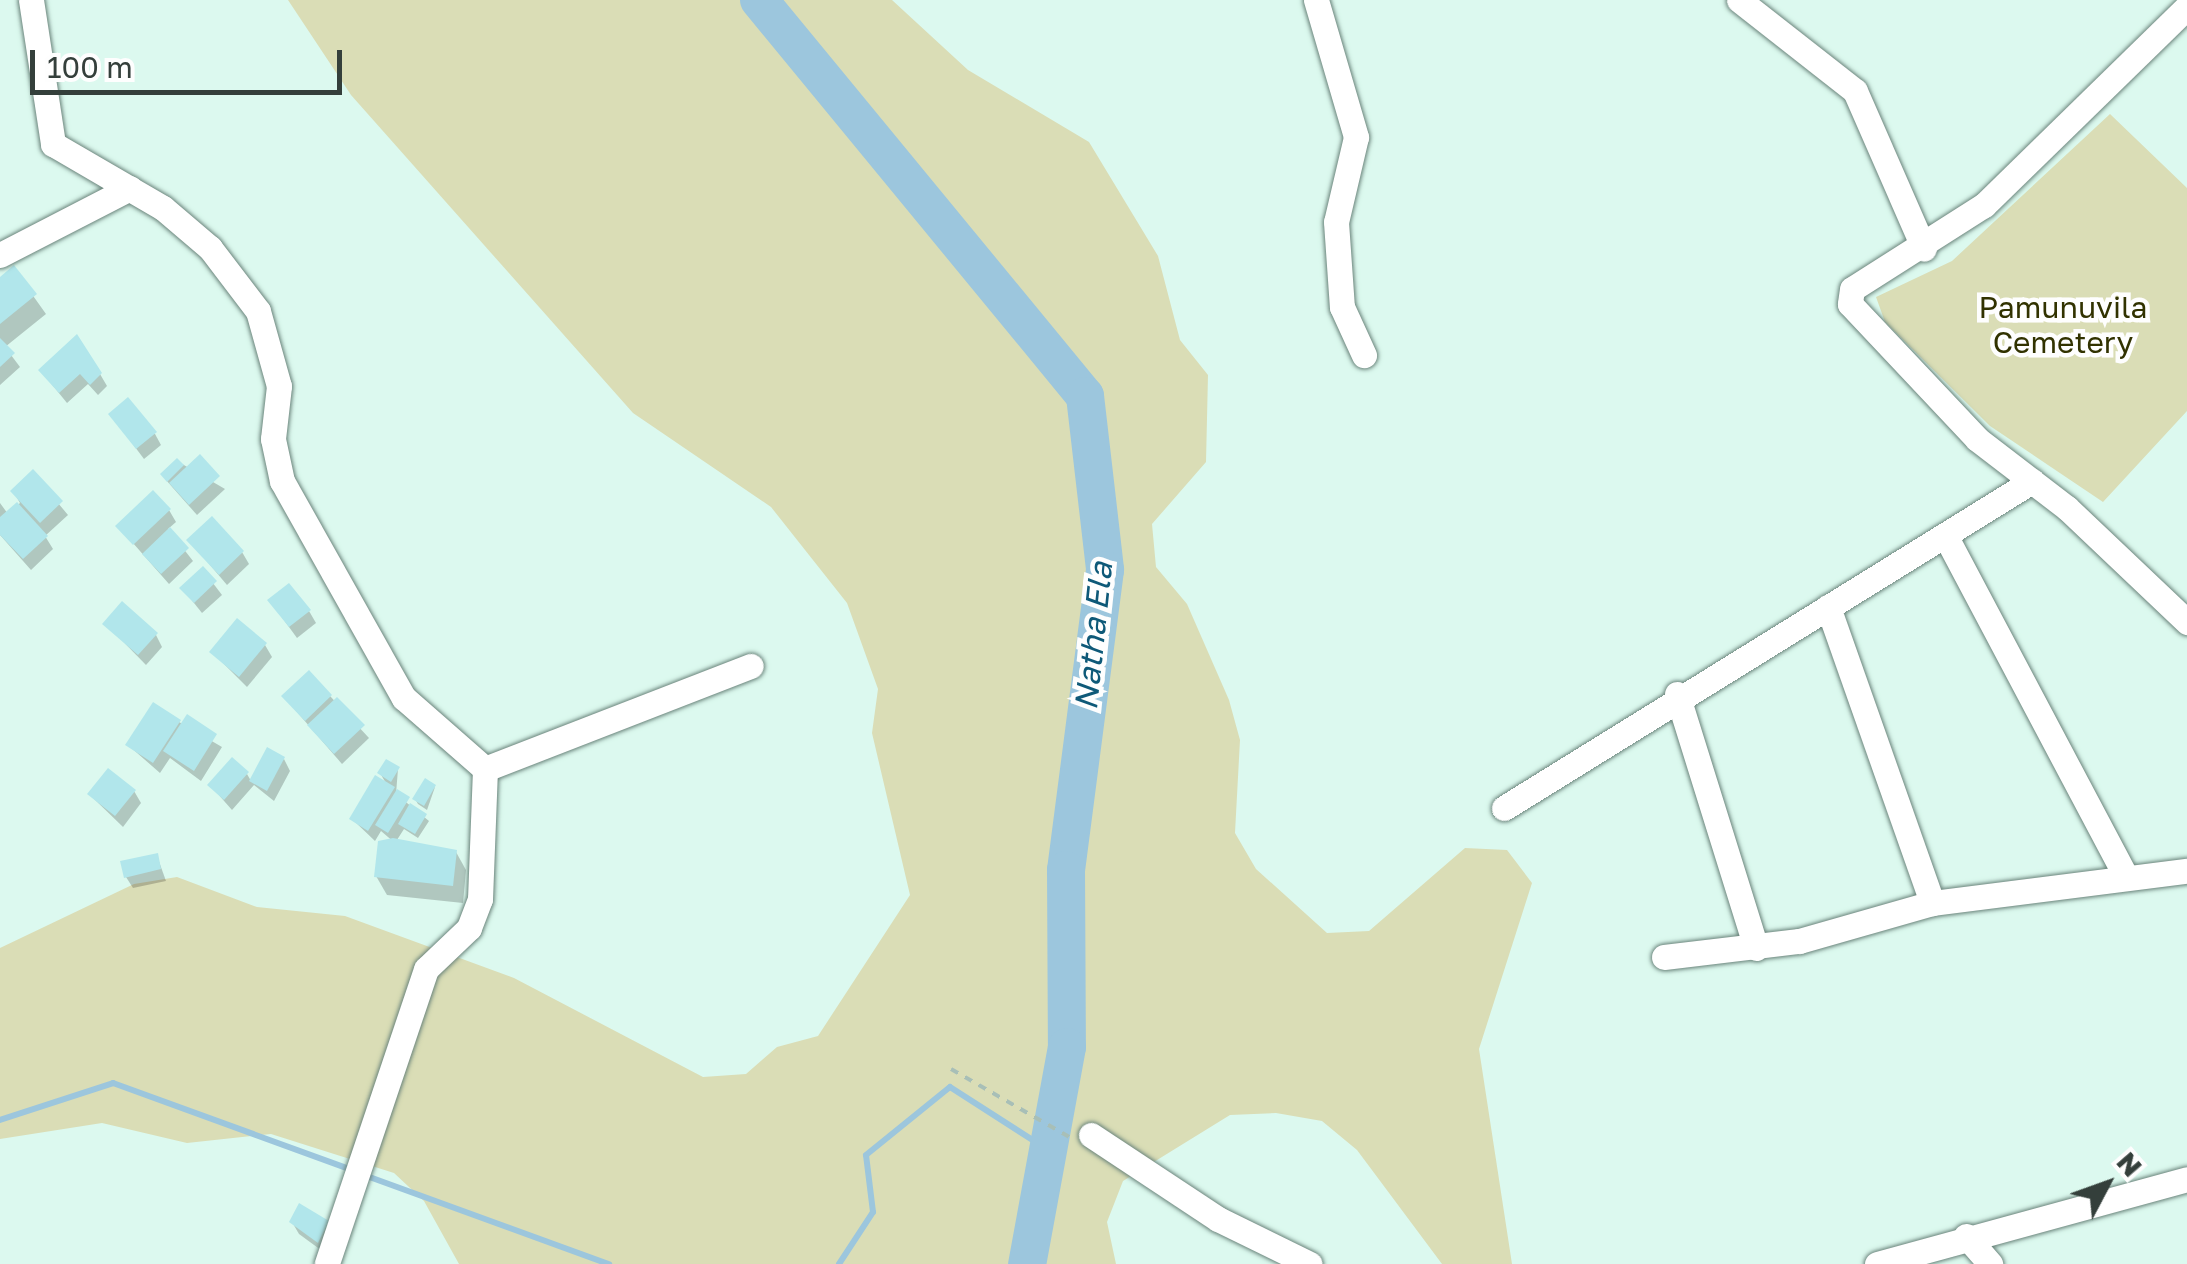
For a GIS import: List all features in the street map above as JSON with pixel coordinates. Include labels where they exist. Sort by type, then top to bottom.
[{"type":"street","points":[[31,0],[53,144],[130,188],[210,248],[258,311],[279,386],[273,439],[282,481],[404,698],[485,769]]},
{"type":"street","points":[[1316,0],[1356,137],[1336,222],[1342,308],[1364,355]]},
{"type":"street","points":[[1739,0],[1855,91],[1924,250]]},
{"type":"street","points":[[2187,7],[1984,204],[1924,250],[1852,289],[1850,304],[1964,427],[2032,482],[2187,622]]},
{"type":"street","points":[[0,255],[130,188]]},
{"type":"street","points":[[1504,808],[1677,694],[2032,482]]},
{"type":"street","points":[[1945,535],[2126,877]]},
{"type":"street","points":[[1828,607],[1932,903]]},
{"type":"street","points":[[485,769],[751,666]]},
{"type":"street","points":[[1677,694],[1756,948]]},
{"type":"street","points":[[328,1264],[426,969],[469,928],[480,899],[485,769]]},
{"type":"street","points":[[1664,957],[1756,948],[1932,903],[2187,871]]},
{"type":"street","points":[[1090,1135],[1218,1219],[1310,1264]]},
{"type":"street","points":[[1877,1264],[1966,1236],[2187,1179]]},
{"type":"street","points":[[1966,1236],[1990,1264]]},
{"type":"path","points":[[951,1069],[1062,1140]]},
{"type":"green space","points":[[288,0],[892,0],[968,70],[1089,142],[1158,256],[1180,340],[1208,375],[1206,462],[1152,524],[1156,567],[1187,604],[1229,700],[1240,740],[1235,833],[1256,869],[1327,933],[1369,931],[1465,848],[1507,850],[1532,883],[1479,1049],[1512,1264],[1442,1264],[1357,1150],[1322,1121],[1276,1113],[1230,1115],[1123,1181],[1107,1222],[1116,1264],[459,1264],[424,1201],[394,1173],[271,1134],[187,1143],[102,1123],[0,1139],[0,948],[134,884],[177,877],[257,907],[345,916],[514,978],[703,1077],[746,1074],[777,1047],[818,1036],[910,895],[872,733],[878,689],[847,603],[771,507],[633,413],[351,95]]},
{"type":"green space","name":"Pamunuvila Cemetery","points":[[2110,114],[2187,188],[2187,411],[2103,502],[1990,426],[1885,322],[1876,297],[1952,261]]},
{"type":"building","points":[[14,265],[37,294],[0,324],[0,277]]},
{"type":"building","points":[[77,334],[102,373],[90,385],[80,374],[59,393],[38,370]]},
{"type":"building","points":[[0,338],[15,353],[0,367]]},
{"type":"building","points":[[128,397],[157,432],[136,449],[108,414]]},
{"type":"building","points":[[200,454],[220,476],[189,505],[169,483]]},
{"type":"building","points":[[177,458],[184,465],[167,482],[160,474]]},
{"type":"building","points":[[33,469],[63,501],[40,523],[10,491]]},
{"type":"building","points":[[153,490],[171,509],[133,545],[115,526]]},
{"type":"building","points":[[17,502],[48,536],[23,559],[0,535],[0,517]]},
{"type":"building","points":[[212,516],[244,551],[219,575],[186,540]]},
{"type":"building","points":[[170,527],[189,548],[161,574],[142,554]]},
{"type":"building","points":[[203,566],[217,581],[194,603],[179,588]]},
{"type":"building","points":[[289,583],[311,610],[289,627],[267,600]]},
{"type":"building","points":[[122,601],[158,633],[138,655],[102,624]]},
{"type":"building","points":[[237,618],[267,643],[239,677],[209,652]]},
{"type":"building","points":[[309,670],[332,695],[305,721],[281,696]]},
{"type":"building","points":[[337,697],[365,725],[334,754],[307,725]]},
{"type":"building","points":[[153,702],[181,720],[153,763],[125,745]]},
{"type":"building","points":[[187,714],[217,734],[194,771],[163,751]]},
{"type":"building","points":[[267,747],[285,757],[267,791],[249,781]]},
{"type":"building","points":[[232,757],[249,772],[224,800],[207,785]]},
{"type":"building","points":[[386,759],[400,767],[391,782],[377,773]]},
{"type":"building","points":[[108,768],[136,790],[115,816],[87,794]]},
{"type":"building","points":[[375,775],[395,787],[368,831],[349,819]]},
{"type":"building","points":[[425,778],[436,785],[424,806],[412,799]]},
{"type":"building","points":[[397,789],[410,797],[388,833],[375,825]]},
{"type":"building","points":[[410,803],[427,814],[415,834],[398,824]]},
{"type":"building","points":[[393,838],[457,850],[453,886],[374,877],[378,841]]},
{"type":"building","points":[[158,853],[161,869],[124,878],[120,861]]},
{"type":"building","points":[[299,1203],[329,1221],[318,1243],[289,1222]]},
{"type":"waterway","name":"Natha Ela","points":[[759,0],[1085,396],[1105,570],[1066,870],[1067,1047],[1027,1264]]},
{"type":"waterway","points":[[0,1120],[113,1083],[352,1170]]},
{"type":"waterway","points":[[839,1264],[873,1212],[866,1155],[950,1087],[1045,1148]]},
{"type":"waterway","points":[[364,1175],[609,1264]]}]
